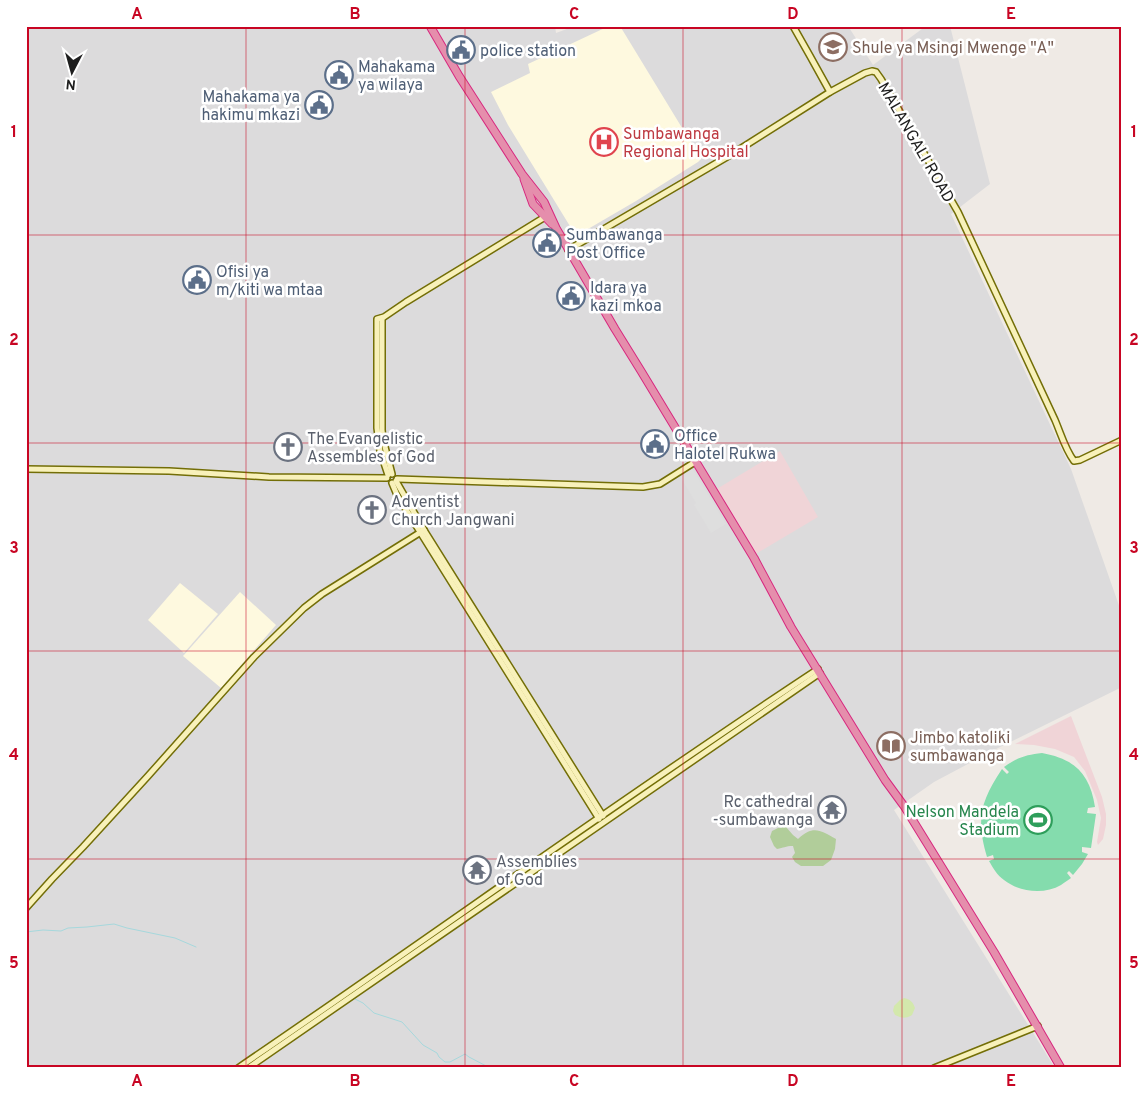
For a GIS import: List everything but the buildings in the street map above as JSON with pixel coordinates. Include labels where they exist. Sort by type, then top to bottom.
[{"type":"highway","points":[[430,26],[522,174],[545,204],[568,250],[754,558],[791,627],[885,780],[904,806],[945,872],[1062,1068]]},
{"type":"highway","points":[[522,174],[538,210],[556,228]]},
{"type":"highway","points":[[533,202],[536,198],[540,197]]},
{"type":"highway","points":[[538,210],[545,204]]},
{"type":"street","points":[[793,26],[830,92]]},
{"type":"street","name":"MALANGALI ROAD","points":[[568,250],[732,154],[830,92],[872,70],[881,79],[958,212],[1074,461],[1122,440]]},
{"type":"street","points":[[545,217],[379,319],[382,430],[389,482],[643,486],[660,484],[695,462]]},
{"type":"street","points":[[26,469],[169,472],[269,477],[396,476],[397,495],[422,531],[604,822]]},
{"type":"street","points":[[26,908],[148,776],[254,657],[304,608],[322,594],[422,531]]},
{"type":"street","points":[[238,1068],[739,721],[819,671]]},
{"type":"street","points":[[248,1068],[819,671]]},
{"type":"street","points":[[934,1068],[1038,1026]]},
{"type":"shaded area","points":[[26,26],[555,26],[556,33],[575,26],[848,26],[873,65],[926,26],[950,26],[990,184],[951,214],[1071,469],[1122,614],[1122,687],[934,782],[894,810],[1055,1068],[26,1068]]},
{"type":"shaded area","name":"Sumbawanga Regional Hospital","points":[[609,26],[620,26],[701,159],[636,201],[576,236],[508,125],[491,92],[530,73],[528,64]]},
{"type":"shaded area","points":[[780,451],[818,517],[754,555],[715,490]]},
{"type":"shaded area","points":[[692,468],[726,524],[711,533],[679,475]]},
{"type":"shaded area","points":[[180,583],[218,614],[184,653],[148,620]]},
{"type":"shaded area","points":[[240,592],[276,625],[221,688],[183,656]]},
{"type":"shaded area","points":[[1071,716],[1102,797],[1106,814],[1103,839],[1098,845],[1101,818],[1097,800],[1085,771],[1074,757],[1055,749],[1015,744]]},
{"type":"green space","name":"Nelson Mandela Stadium","points":[[1042,753],[1064,759],[1079,770],[1085,777],[1093,795],[1095,807],[1088,808],[1087,813],[1096,814],[1091,848],[1082,847],[1082,852],[1088,854],[1073,875],[1069,871],[1067,873],[1071,878],[1054,888],[1032,891],[1010,884],[995,871],[989,861],[994,859],[993,855],[987,857],[981,822],[982,811],[989,791],[1002,769],[1007,774],[1009,772],[1004,767],[1014,761],[1022,757]]},
{"type":"green space","points":[[786,827],[798,839],[812,830],[817,830],[836,839],[831,860],[823,866],[801,866],[792,857],[795,853],[793,846],[777,849],[770,837],[772,831]]},
{"type":"green space","points":[[904,998],[911,1001],[915,1008],[912,1015],[904,1018],[895,1015],[893,1011],[894,1006]]},
{"type":"waterway","points":[[26,932],[43,930],[61,931],[68,928],[114,924],[175,938],[196,947]]},
{"type":"waterway","points":[[355,999],[363,1003],[374,1013],[402,1022],[423,1045],[437,1053],[445,1062],[450,1062],[465,1054],[490,1068]]},
{"type":"place","name":"Shule ya Msingi Mwenge \"A\"","points":[[833,47]]},
{"type":"place","name":"police station","points":[[461,50]]},
{"type":"place","name":"Mahakama ya wilaya","points":[[339,75]]},
{"type":"place","name":"Mahakama ya hakimu mkazi","points":[[319,105]]},
{"type":"place","name":"Sumbawanga Regional Hospital","points":[[604,142]]},
{"type":"place","name":"Sumbawanga Post Office","points":[[547,243]]},
{"type":"place","name":"Ofisi ya m/kiti wa mtaa","points":[[197,280]]},
{"type":"place","name":"Idara ya kazi mkoa","points":[[571,296]]},
{"type":"place","name":"Office Halotel Rukwa","points":[[655,444]]},
{"type":"place","name":"The Evangelistic Assembles of God","points":[[288,447]]},
{"type":"place","name":"Adventist Church Jangwani","points":[[372,510]]},
{"type":"place","name":"Jimbo katoliki sumbawanga","points":[[891,746]]},
{"type":"place","name":"Rc cathedral -sumbawanga","points":[[832,810]]},
{"type":"place","name":"Nelson Mandela Stadium","points":[[1038,820]]},
{"type":"place","name":"Assemblies of God","points":[[477,870]]}]
